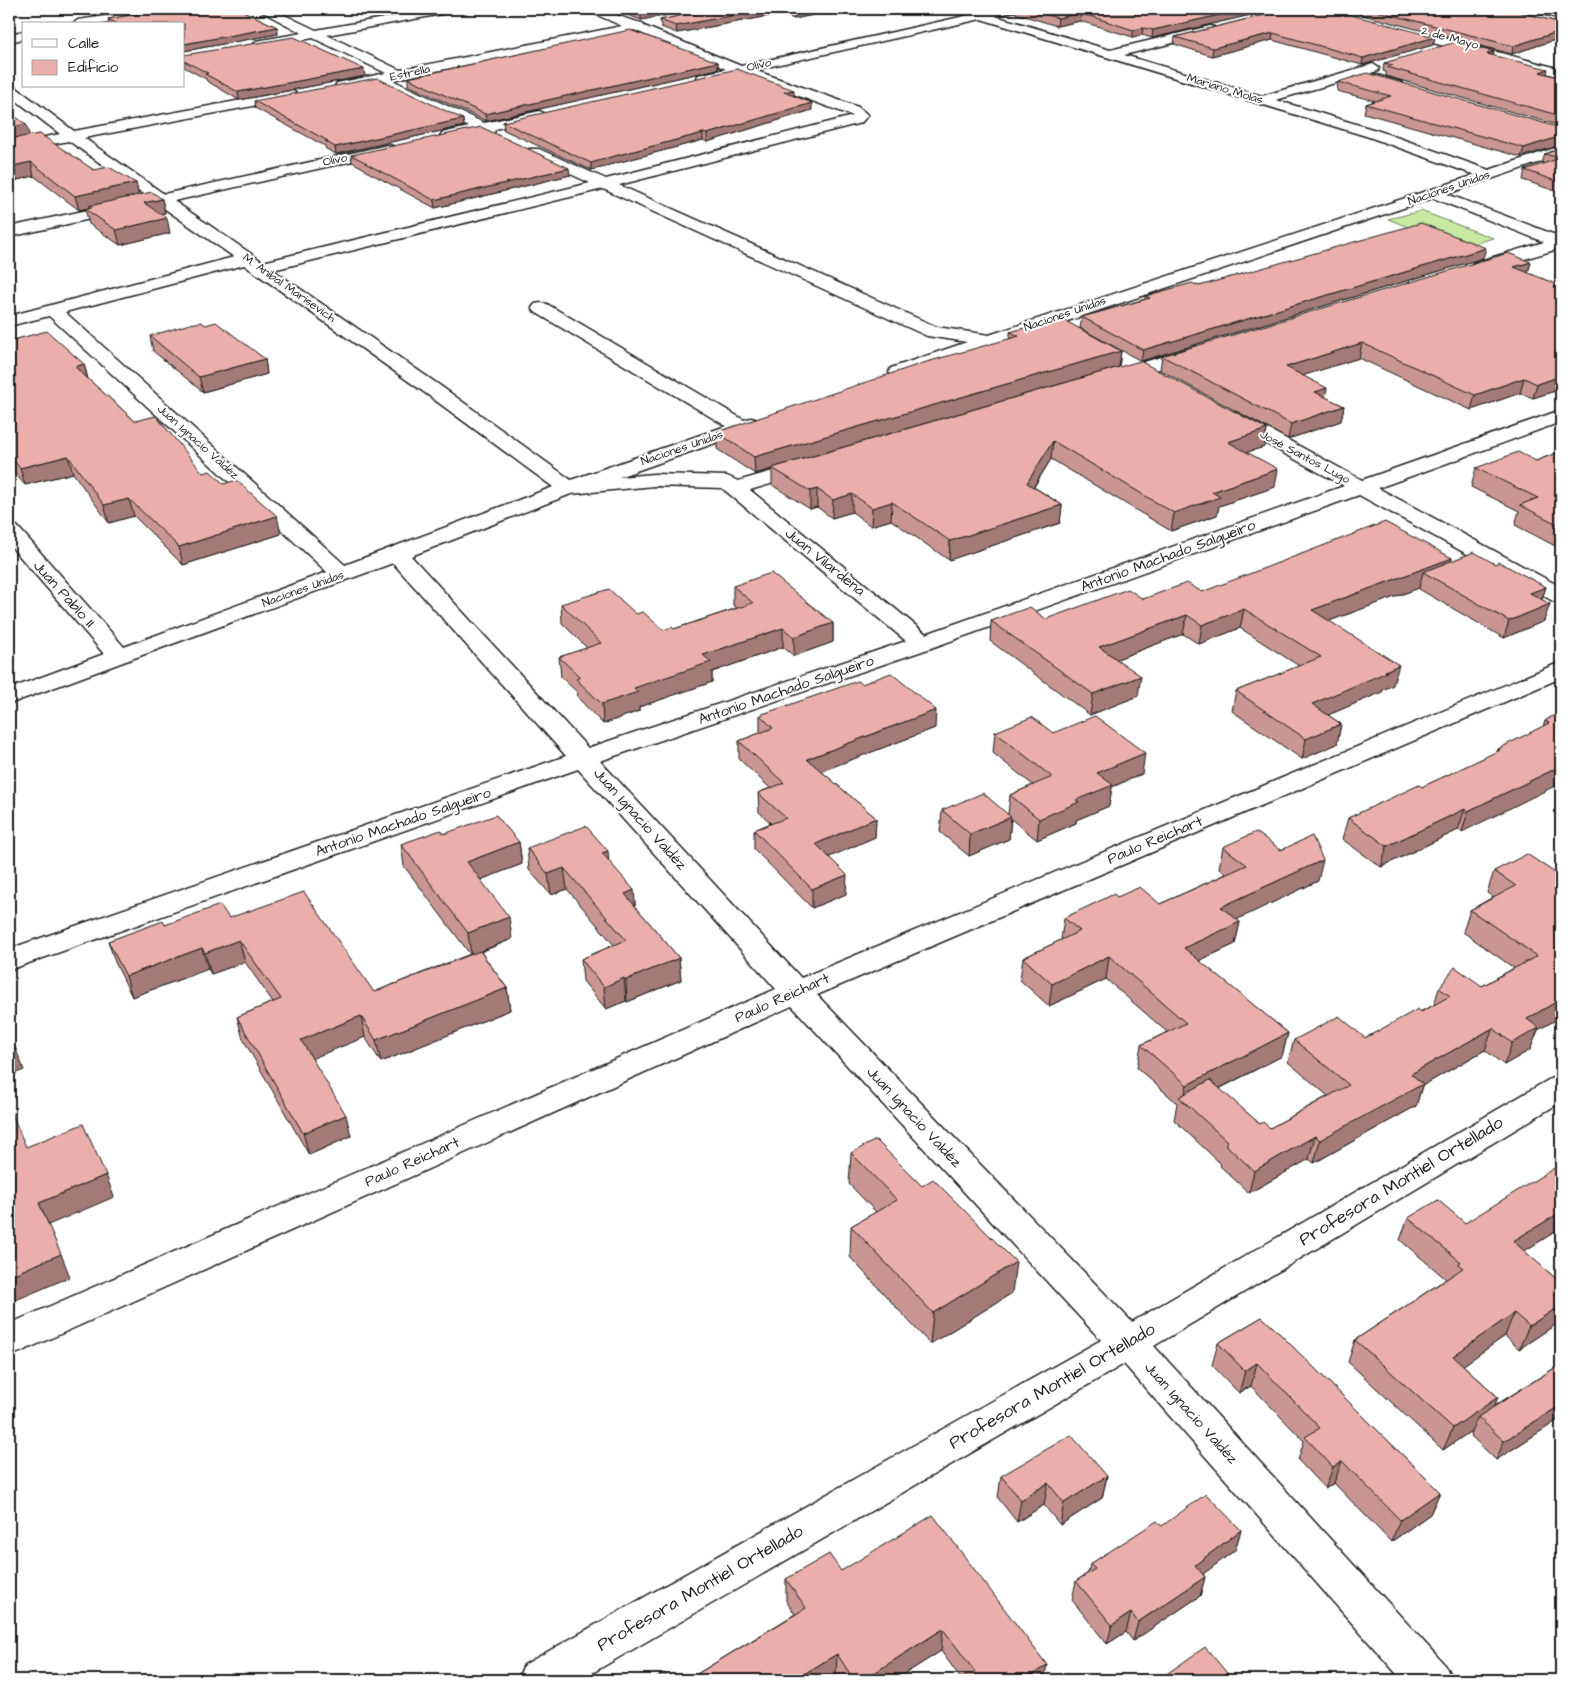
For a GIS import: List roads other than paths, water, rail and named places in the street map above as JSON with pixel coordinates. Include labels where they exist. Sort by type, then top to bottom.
[{"type":"street","points":[[82,22],[95,16],[137,9]]},
{"type":"street","points":[[90,22],[172,9]]},
{"type":"street","points":[[263,9],[400,74]]},
{"type":"street","points":[[250,46],[453,9]]},
{"type":"street","points":[[9,321],[604,184],[856,120],[861,115],[853,110],[740,70],[592,9]]},
{"type":"street","name":"Mariano Molas","points":[[959,9],[1374,134],[1490,175]]},
{"type":"street","name":"Olivo","points":[[692,80],[1011,9]]},
{"type":"street","points":[[1356,16],[1383,9]]},
{"type":"street","name":"2 de Mayo","points":[[1334,10],[1539,64],[1561,68]]},
{"type":"street","name":"Estrella","points":[[331,88],[653,23]]},
{"type":"street","points":[[1109,55],[1222,27]]},
{"type":"street","points":[[9,38],[22,35]]},
{"type":"street","points":[[1427,52],[1459,43]]},
{"type":"street","points":[[1539,64],[1561,57]]},
{"type":"street","name":"2 de Mayo","points":[[1539,64],[1561,73]]},
{"type":"street","points":[[1262,100],[1383,65]]},
{"type":"street","points":[[1356,73],[1412,89]]},
{"type":"street","points":[[380,79],[604,184],[933,332],[991,340]]},
{"type":"street","points":[[9,89],[22,86]]},
{"type":"street","name":"M. Anibal Marisevich","points":[[9,89],[70,135],[436,391],[568,488]]},
{"type":"street","points":[[9,148],[70,135],[302,93]]},
{"type":"street","points":[[434,139],[549,113]]},
{"type":"street","name":"Olivo","points":[[9,232],[405,145]]},
{"type":"street","name":"Naciones Unidas","points":[[880,378],[1048,320],[1435,194],[1561,150]]},
{"type":"street","points":[[1435,194],[1561,242]]},
{"type":"street","points":[[1464,271],[1561,242]]},
{"type":"street","points":[[541,308],[742,427]]},
{"type":"street","name":"Juan Ignacio Valdéz","points":[[53,310],[343,575]]},
{"type":"street","points":[[1048,320],[1073,333]]},
{"type":"street","points":[[1097,382],[1216,346]]},
{"type":"street","points":[[1115,355],[1166,382]]},
{"type":"street","name":"José Santos Lugo","points":[[1217,410],[1561,596]]},
{"type":"street","name":"Antonio Machado Salgueiro","points":[[9,960],[584,758],[923,643],[1561,416]]},
{"type":"street","name":"Naciones Unidas","points":[[9,697],[343,575],[568,488],[769,418]]},
{"type":"street","points":[[568,488],[654,480],[731,485],[821,463]]},
{"type":"street","name":"Juan Vilardena","points":[[621,469],[700,470],[716,473],[923,643]]},
{"type":"street","name":"Juan Pablo II","points":[[9,532],[119,656]]},
{"type":"street","name":"Juan Ignacio Valdéz","points":[[397,554],[796,992],[1128,1343],[1430,1680]]},
{"type":"street","name":"Paulo Reichart","points":[[9,1341],[796,992],[1561,669]]},
{"type":"street","name":"Profesora Montiel Ortellado","points":[[539,1680],[1128,1343],[1561,1087]]}]
